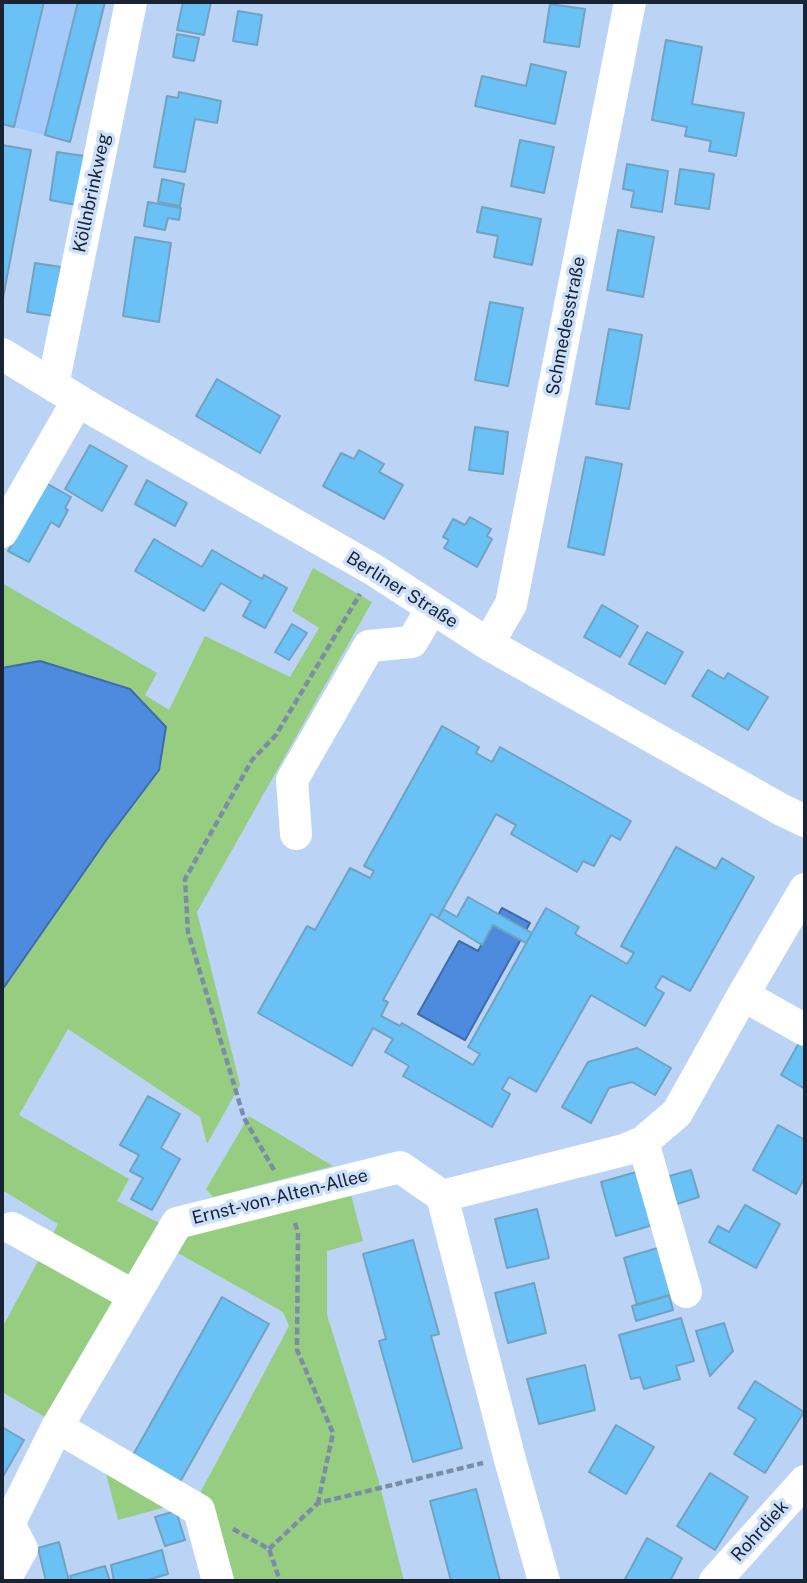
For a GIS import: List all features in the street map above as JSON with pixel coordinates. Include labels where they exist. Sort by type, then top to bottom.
[{"type":"street","name":"Köllnbrinkweg","points":[[2,532],[65,392],[131,2]]},
{"type":"street","name":"Schmedesstraße","points":[[488,644],[511,604],[630,2]]},
{"type":"street","name":"Berliner Straße","points":[[2,354],[374,570],[488,644],[805,821]]},
{"type":"street","points":[[296,834],[292,780],[369,646],[412,642],[432,608]]},
{"type":"street","points":[[544,1581],[442,1196],[624,1150],[643,1142],[677,1113],[805,889]]},
{"type":"street","points":[[743,995],[805,1030]]},
{"type":"street","points":[[643,1142],[687,1292]]},
{"type":"street","name":"Ernst-von-Alten-Allee","points":[[5,1522],[57,1427],[177,1223],[400,1167],[442,1196]]},
{"type":"street","points":[[12,1228],[134,1296]]},
{"type":"street","points":[[57,1427],[199,1510],[218,1581]]},
{"type":"street","name":"Rohrdiek","points":[[715,1581],[805,1481]]},
{"type":"street","points":[[4,1581],[22,1549],[5,1522]]},
{"type":"path","points":[[318,1503],[333,1433],[297,1350],[298,1233],[288,1195],[244,1118],[188,932],[185,879],[252,760],[276,735],[374,570]]},
{"type":"path","points":[[268,1549],[318,1503],[509,1456]]},
{"type":"path","points":[[199,1510],[268,1549],[280,1581]]},
{"type":"shaded area","points":[[2,2],[105,2],[70,142],[2,124]]},
{"type":"green space","points":[[313,568],[372,602],[197,912],[240,1085],[207,1144],[200,1117],[68,1029],[19,1115],[129,1179],[117,1201],[159,1223],[50,1420],[2,1392],[2,1328],[58,1224],[2,1190],[2,990],[107,839],[159,770],[166,727],[130,688],[40,661],[2,668],[2,583],[157,673],[145,695],[169,710],[205,636],[290,677],[319,628],[292,611]]},
{"type":"green space","points":[[249,1116],[333,1166],[213,1197],[206,1189]]},
{"type":"green space","points":[[350,1191],[363,1241],[327,1251],[327,1315],[378,1478],[404,1581],[223,1581],[199,1495],[289,1326],[283,1312],[178,1253],[189,1235]]},
{"type":"green space","points":[[103,1462],[177,1504],[118,1520]]},
{"type":"water","points":[[40,661],[130,689],[166,727],[159,770],[107,839],[2,990],[2,668]]},
{"type":"water","points":[[502,908],[530,923],[465,1040],[418,1014],[459,941],[478,951]]},
{"type":"building","points":[[2,2],[44,2],[14,127],[2,124]]},
{"type":"building","points":[[78,2],[105,2],[70,142],[45,135]]},
{"type":"building","points":[[183,2],[211,2],[204,35],[177,30]]},
{"type":"building","points":[[550,4],[585,9],[579,47],[544,42]]},
{"type":"building","points":[[238,11],[262,15],[257,45],[233,41]]},
{"type":"building","points":[[177,34],[199,38],[194,61],[173,57]]},
{"type":"building","points":[[666,40],[702,47],[692,104],[744,113],[736,156],[709,151],[711,141],[685,136],[687,127],[652,120]]},
{"type":"building","points":[[531,64],[566,72],[555,124],[475,106],[482,76],[526,86]]},
{"type":"building","points":[[179,92],[221,101],[217,123],[195,119],[185,172],[154,167],[167,96],[178,98]]},
{"type":"building","points":[[520,140],[554,147],[544,193],[511,186]]},
{"type":"building","points":[[2,145],[31,150],[3,298],[2,298]]},
{"type":"building","points":[[57,152],[84,156],[76,205],[50,200]]},
{"type":"building","points":[[627,164],[668,171],[662,212],[631,207],[634,191],[623,189]]},
{"type":"building","points":[[680,169],[714,174],[709,209],[675,204]]},
{"type":"building","points":[[162,179],[184,184],[180,206],[158,202]]},
{"type":"building","points":[[148,202],[181,208],[179,220],[168,218],[165,230],[144,226]]},
{"type":"building","points":[[482,207],[541,219],[532,265],[494,257],[498,236],[477,232]]},
{"type":"building","points":[[618,230],[654,237],[643,297],[607,290]]},
{"type":"building","points":[[135,237],[171,243],[159,322],[123,316]]},
{"type":"building","points":[[35,263],[61,267],[54,316],[27,312]]},
{"type":"building","points":[[490,302],[523,308],[508,386],[475,380]]},
{"type":"building","points":[[609,329],[642,335],[629,409],[596,404]]},
{"type":"building","points":[[217,379],[280,416],[260,453],[196,416]]},
{"type":"building","points":[[475,427],[508,432],[503,474],[469,470]]},
{"type":"building","points":[[90,445],[127,466],[102,511],[65,489]]},
{"type":"building","points":[[359,450],[384,464],[379,472],[403,485],[384,519],[323,486],[341,453],[354,459]]},
{"type":"building","points":[[586,457],[622,464],[604,555],[568,547]]},
{"type":"building","points":[[147,480],[187,503],[175,526],[135,504]]},
{"type":"building","points":[[46,483],[71,497],[59,527],[51,522],[29,562],[8,551]]},
{"type":"building","points":[[470,517],[491,529],[487,536],[492,539],[477,567],[444,548],[449,540],[443,537],[453,519],[465,525]]},
{"type":"building","points":[[154,539],[202,567],[212,550],[262,579],[264,575],[287,588],[265,628],[243,616],[251,601],[221,583],[204,611],[135,571]]},
{"type":"building","points":[[602,605],[638,626],[620,657],[584,637]]},
{"type":"building","points":[[292,624],[307,633],[289,660],[275,652]]},
{"type":"building","points":[[647,632],[683,652],[665,684],[629,664]]},
{"type":"building","points":[[708,670],[724,679],[728,673],[768,697],[748,730],[692,696]]},
{"type":"building","points":[[442,726],[479,747],[476,753],[492,762],[500,747],[631,821],[620,840],[611,835],[594,866],[583,861],[577,872],[511,834],[516,825],[496,814],[438,918],[431,914],[383,1000],[388,1002],[381,1016],[400,1026],[402,1023],[473,1065],[480,1054],[468,1047],[546,908],[579,927],[575,934],[627,964],[634,953],[621,946],[676,847],[716,869],[722,858],[754,877],[690,991],[662,976],[655,988],[664,993],[645,1026],[591,995],[536,1092],[509,1077],[502,1089],[510,1094],[492,1127],[403,1076],[409,1066],[385,1052],[393,1039],[373,1028],[352,1066],[258,1013],[307,926],[315,930],[350,868],[370,878],[374,871],[364,866]]},
{"type":"building","points":[[468,897],[532,933],[526,943],[493,925],[482,945],[438,918],[443,909],[457,917]]},
{"type":"building","points":[[805,1035],[805,1089],[781,1075]]},
{"type":"building","points":[[637,1048],[671,1068],[655,1095],[632,1082],[609,1088],[591,1123],[562,1107],[588,1062]]},
{"type":"building","points":[[148,1096],[180,1114],[161,1148],[180,1159],[152,1210],[131,1199],[143,1178],[130,1171],[139,1155],[120,1145]]},
{"type":"building","points":[[778,1125],[805,1140],[805,1177],[796,1194],[753,1170]]},
{"type":"building","points":[[691,1170],[699,1197],[677,1204],[669,1176]]},
{"type":"building","points":[[640,1171],[656,1224],[616,1236],[601,1182]]},
{"type":"building","points":[[745,1205],[780,1224],[756,1268],[709,1242],[718,1226],[729,1232]]},
{"type":"building","points":[[537,1209],[549,1258],[507,1268],[495,1219]]},
{"type":"building","points":[[413,1240],[439,1334],[431,1336],[462,1448],[413,1462],[379,1341],[386,1339],[363,1254]]},
{"type":"building","points":[[664,1246],[678,1293],[637,1305],[624,1258]]},
{"type":"building","points":[[534,1283],[546,1333],[508,1343],[495,1293]]},
{"type":"building","points":[[669,1295],[673,1310],[636,1321],[632,1306]]},
{"type":"building","points":[[222,1297],[269,1324],[180,1482],[133,1455]]},
{"type":"building","points":[[681,1318],[694,1361],[676,1366],[680,1379],[644,1389],[640,1377],[631,1379],[619,1335]]},
{"type":"building","points":[[724,1323],[733,1351],[710,1376],[696,1331]]},
{"type":"building","points":[[585,1365],[595,1410],[539,1424],[527,1379]]},
{"type":"building","points":[[755,1381],[804,1412],[765,1473],[734,1454],[756,1419],[738,1408]]},
{"type":"building","points":[[616,1425],[654,1447],[626,1494],[589,1472]]},
{"type":"building","points":[[2,1427],[24,1440],[2,1478]]},
{"type":"building","points":[[710,1473],[748,1497],[715,1550],[677,1526]]},
{"type":"building","points":[[476,1489],[500,1581],[451,1581],[430,1501]]},
{"type":"building","points":[[176,1511],[185,1540],[165,1546],[155,1517]]},
{"type":"building","points":[[647,1538],[682,1558],[670,1581],[624,1581]]},
{"type":"building","points":[[59,1542],[69,1581],[46,1581],[38,1548]]},
{"type":"building","points":[[162,1550],[168,1574],[144,1581],[114,1581],[111,1565]]},
{"type":"building","points":[[105,1566],[110,1581],[72,1581],[70,1576]]}]
